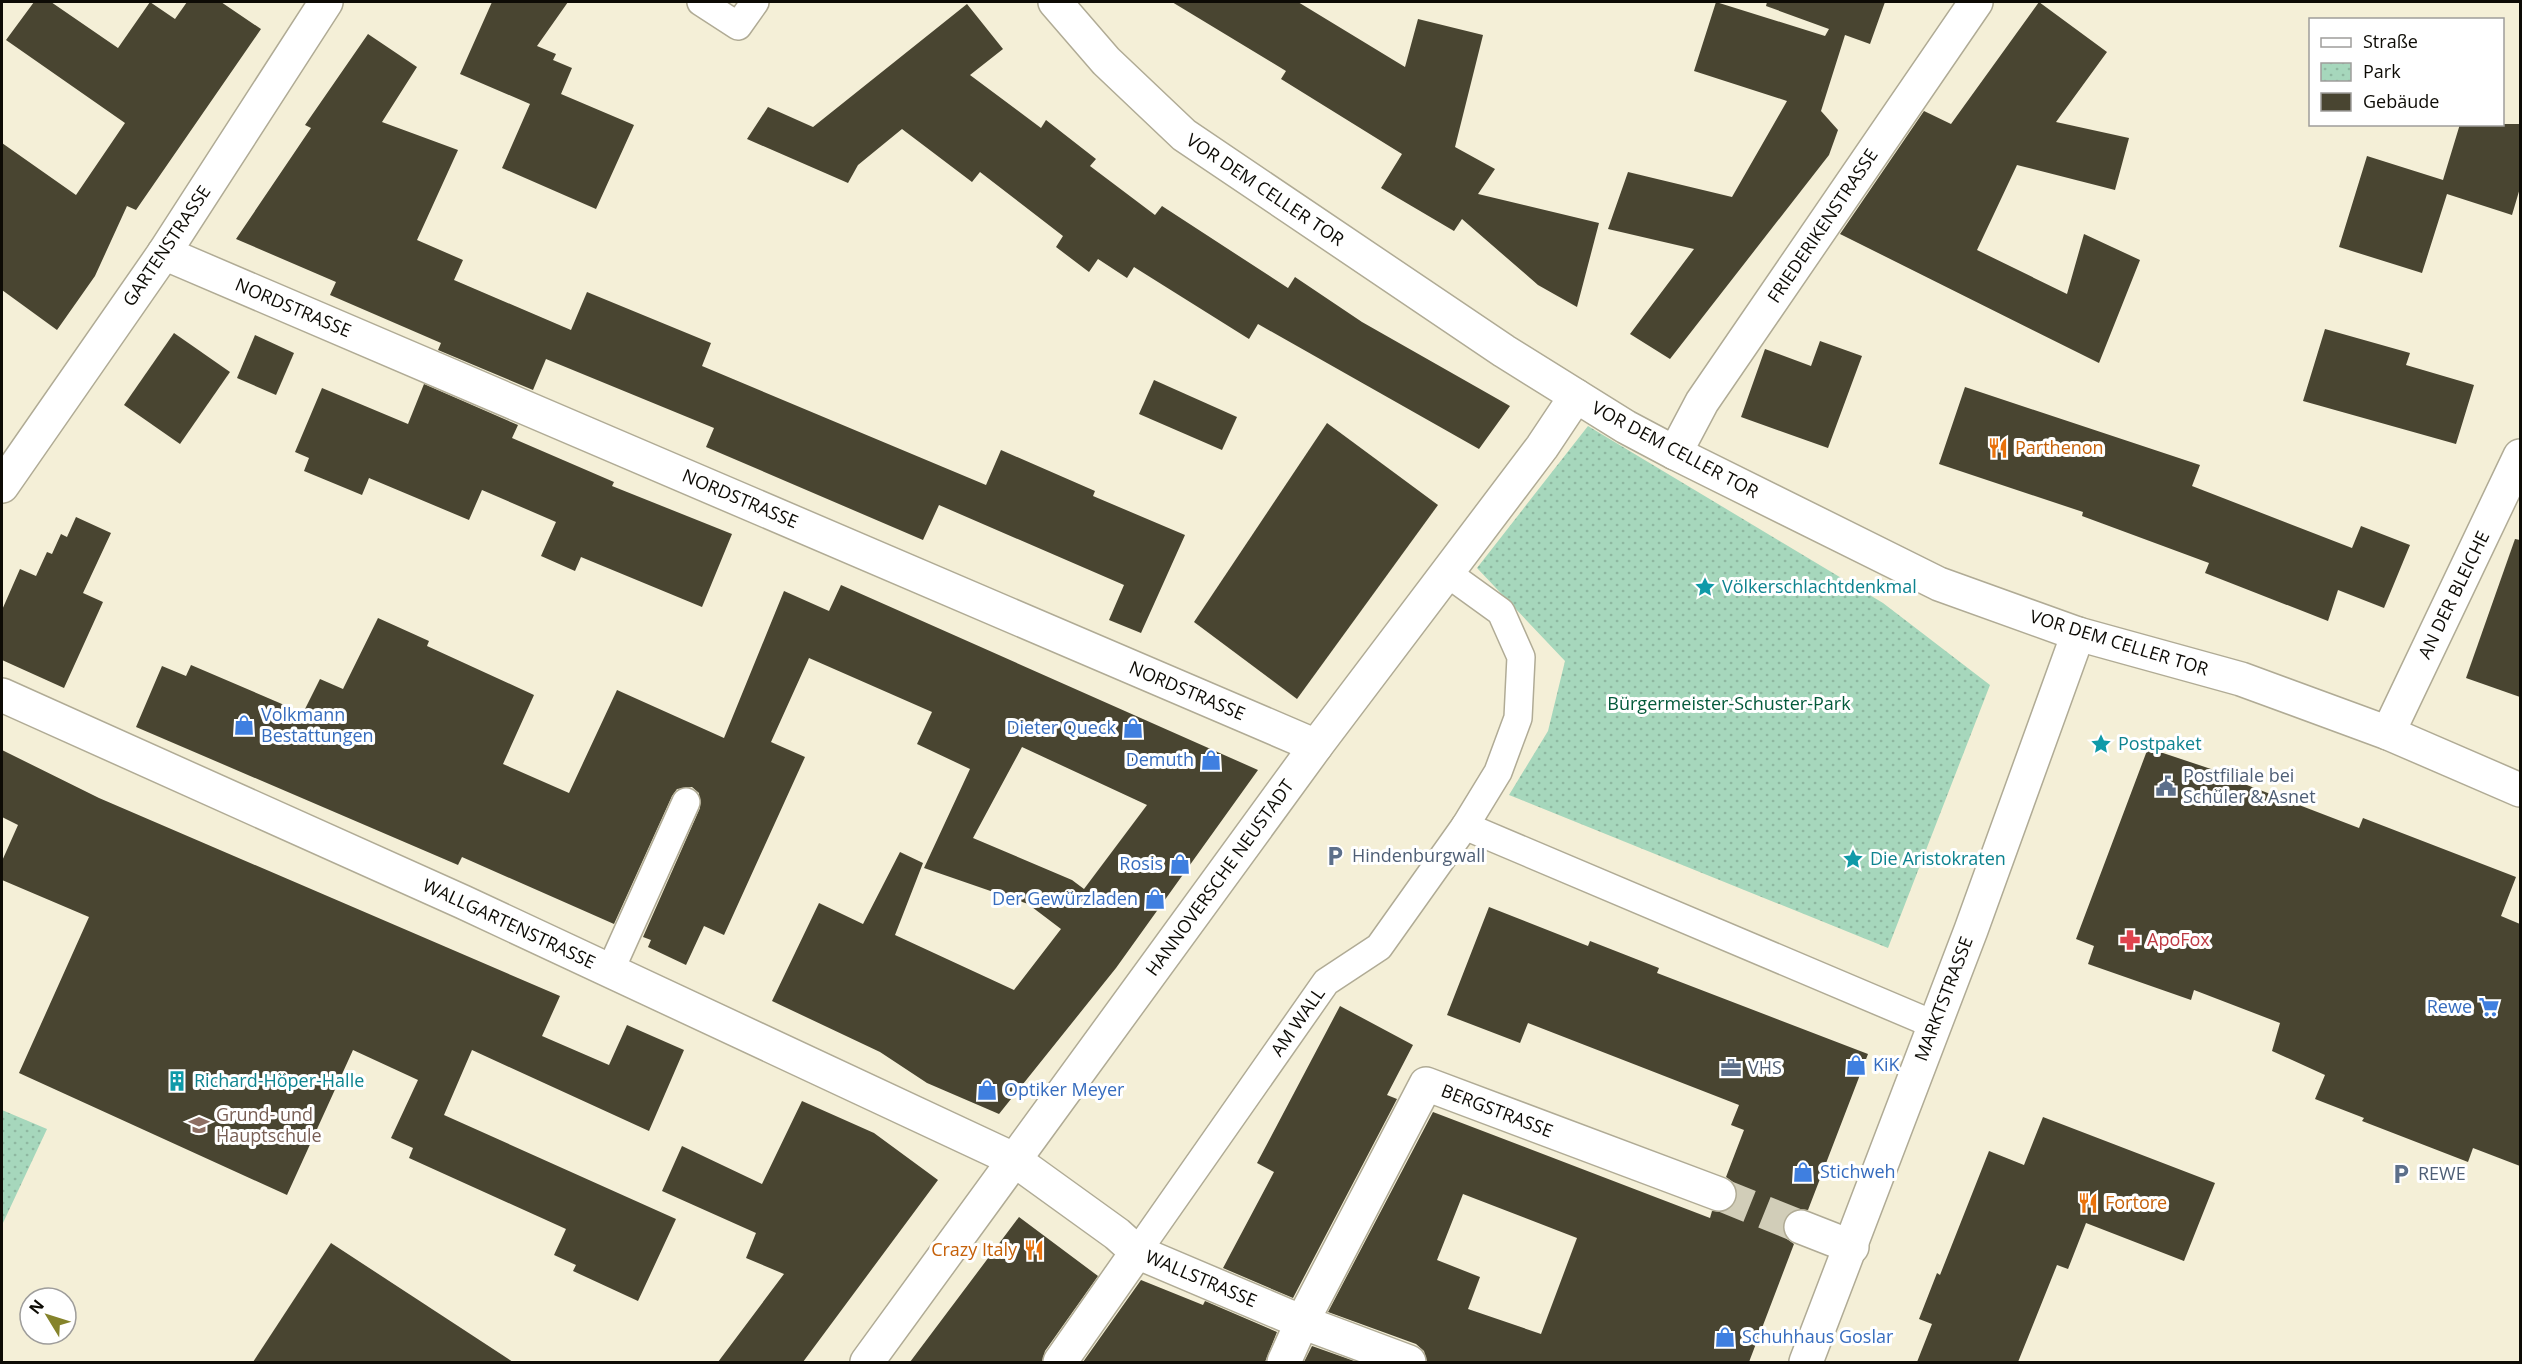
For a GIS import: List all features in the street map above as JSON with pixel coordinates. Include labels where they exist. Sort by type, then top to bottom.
[{"type":"street","name":"GARTENSTRASSE","points":[[2,486],[164,253],[327,2]]},
{"type":"street","name":"VOR DEM CELLER TOR","points":[[1055,2],[1106,61],[1184,135],[1407,287],[1576,396],[1676,453],[1939,584],[2078,634],[2241,679],[2388,733],[2520,790]]},
{"type":"street","name":"FRIEDERIKENSTRASSE","points":[[1676,453],[1702,402],[1976,2]]},
{"type":"street","name":"NORDSTRASSE","points":[[164,253],[1316,746]]},
{"type":"street","name":"HANNOVERSCHE NEUSTADT","points":[[867,1362],[1316,746],[1542,447],[1576,396]]},
{"type":"street","name":"AN DER BLEICHE","points":[[2388,733],[2520,456]]},
{"type":"street","name":"MARKTSTRASSE","points":[[1806,1362],[1852,1247],[1935,1025],[2078,634]]},
{"type":"street","name":"WALLGARTENSTRASSE","points":[[2,695],[464,902],[1013,1159]]},
{"type":"street","name":"BERGSTRASSE","points":[[1284,1362],[1302,1322],[1426,1084],[1719,1194]]},
{"type":"street","name":"WALLSTRASSE","points":[[1013,1159],[1117,1234],[1137,1252],[1302,1322],[1409,1362]]},
{"type":"street","points":[[1801,1227],[1852,1247]]},
{"type":"street","name":"AM WALL","points":[[1060,1362],[1137,1252]]},
{"type":"lane","points":[[701,2],[738,26],[755,2]]},
{"type":"lane","name":"AM WALL","points":[[1137,1252],[1326,982],[1379,947],[1465,826],[1498,772],[1518,718],[1521,657],[1501,612],[1446,573]]},
{"type":"lane","points":[[610,971],[686,802]]},
{"type":"lane","points":[[1465,826],[1935,1025]]},
{"type":"green space","name":"Bürgermeister-Schuster-Park","points":[[1588,426],[1883,603],[1990,685],[1888,948],[1509,795],[1548,731],[1565,661],[1477,568]]},
{"type":"green space","points":[[2,1110],[47,1129],[2,1225]]},
{"type":"building","points":[[34,2],[51,2],[118,48],[150,2],[175,19],[187,2],[221,2],[261,29],[136,210],[127,206],[95,276],[57,330],[2,290],[2,143],[76,195],[125,123],[6,40]]},
{"type":"building","points":[[492,2],[568,2],[537,46],[556,54],[553,60],[572,68],[561,94],[634,125],[596,209],[502,168],[530,104],[460,74]]},
{"type":"building","points":[[1172,2],[1298,2],[1405,67],[1418,19],[1483,35],[1455,147],[1495,169],[1478,194],[1599,223],[1577,307],[1538,285],[1462,219],[1454,231],[1381,188],[1402,154],[1281,79],[1286,71]]},
{"type":"building","points":[[1716,2],[1825,36],[1829,29],[1766,6],[1767,2],[1885,2],[1870,44],[1845,35],[1821,111],[1838,130],[1829,155],[1670,359],[1630,334],[1694,249],[1608,229],[1628,172],[1732,197],[1787,101],[1694,71]]},
{"type":"building","points":[[2039,2],[2107,52],[2056,122],[2129,138],[2115,190],[2017,165],[1977,250],[2067,294],[2084,234],[2140,260],[2099,363],[1840,234],[1924,111],[1951,124]]},
{"type":"building","points":[[967,4],[1003,49],[970,75],[1041,128],[1046,120],[1096,159],[1090,166],[1155,215],[1162,206],[1288,288],[1295,277],[1362,322],[1510,406],[1479,449],[1258,324],[1249,339],[1134,267],[1127,278],[1098,259],[1089,272],[1056,247],[1063,236],[980,172],[972,182],[902,129],[858,165],[848,183],[747,139],[768,107],[813,127]]},
{"type":"building","points":[[368,34],[417,67],[382,122],[458,150],[417,240],[463,260],[454,280],[571,330],[587,292],[711,343],[702,366],[986,485],[1001,450],[1095,491],[1093,496],[1185,535],[1141,633],[1109,620],[1124,585],[939,505],[923,540],[706,447],[714,428],[546,359],[533,390],[438,350],[441,343],[330,295],[336,282],[236,239],[311,128],[305,125]]},
{"type":"building","points":[[2520,124],[2520,188],[2512,215],[2447,194],[2422,273],[2339,247],[2367,156],[2443,180],[2459,126]]},
{"type":"building","points":[[2325,329],[2410,353],[2406,365],[2474,385],[2456,444],[2303,401]]},
{"type":"building","points":[[174,333],[230,372],[180,444],[124,405]]},
{"type":"building","points":[[255,335],[294,353],[276,395],[237,378]]},
{"type":"building","points":[[1820,341],[1862,356],[1828,448],[1741,417],[1765,349],[1811,366]]},
{"type":"building","points":[[1154,380],[1237,417],[1222,450],[1139,414]]},
{"type":"building","points":[[424,384],[518,425],[512,438],[614,482],[612,486],[732,534],[702,607],[581,557],[575,571],[541,556],[556,522],[482,490],[469,520],[369,478],[362,495],[304,471],[309,458],[295,452],[322,388],[408,424]]},
{"type":"building","points":[[1965,387],[2200,465],[2192,486],[2352,548],[2361,526],[2410,545],[2384,608],[2338,590],[2328,621],[2205,573],[2209,563],[2082,516],[2083,512],[1939,464]]},
{"type":"building","points":[[1327,423],[1438,505],[1297,699],[1194,622]]},
{"type":"building","points":[[76,517],[111,533],[83,593],[103,602],[64,688],[2,660],[2,610],[20,569],[36,576],[47,552],[52,554],[61,534],[67,537]]},
{"type":"building","points":[[2515,539],[2520,540],[2520,697],[2466,678]]},
{"type":"building","points":[[841,585],[1258,770],[1116,968],[999,1114],[927,1083],[880,1052],[772,1001],[819,903],[863,924],[900,852],[923,863],[895,935],[1014,990],[1061,929],[1028,904],[924,868],[970,769],[917,744],[932,712],[809,658],[771,742],[805,757],[724,935],[704,926],[686,965],[648,947],[651,940],[643,937],[700,808],[699,793],[692,787],[677,789],[672,796],[614,924],[462,857],[458,865],[136,727],[162,666],[186,676],[191,665],[303,713],[320,679],[343,689],[378,618],[429,641],[427,646],[534,695],[503,764],[569,793],[617,690],[724,738],[784,591],[829,611]],"holes":[[[1022,747],[1147,805],[1084,889],[1072,880],[973,838]]]},
{"type":"building","points":[[2148,748],[2214,770],[2213,772],[2359,828],[2363,818],[2516,877],[2501,916],[2520,924],[2520,1166],[2473,1148],[2468,1162],[2362,1121],[2364,1118],[2315,1099],[2325,1075],[2272,1051],[2280,1023],[2194,990],[2191,1000],[2088,964],[2094,946],[2076,939]]},
{"type":"building","points":[[2,750],[99,798],[560,996],[542,1036],[609,1065],[627,1025],[684,1050],[649,1131],[472,1050],[444,1115],[676,1219],[638,1301],[573,1271],[576,1265],[554,1255],[566,1229],[409,1158],[413,1148],[391,1138],[418,1080],[353,1050],[287,1195],[19,1073],[89,917],[2,880],[2,861],[18,825],[2,817]]},
{"type":"building","points":[[1489,907],[1588,946],[1590,941],[1659,968],[1657,973],[1868,1054],[1808,1210],[1798,1209],[1789,1213],[1784,1220],[1783,1230],[1787,1239],[1794,1244],[1749,1362],[1427,1362],[1424,1351],[1416,1344],[1328,1312],[1433,1112],[1710,1218],[1712,1211],[1723,1212],[1731,1208],[1736,1201],[1737,1190],[1733,1182],[1726,1177],[1744,1130],[1731,1125],[1739,1105],[1528,1023],[1520,1043],[1447,1015]],"holes":[[[1463,1194],[1577,1238],[1541,1334],[1468,1309],[1480,1277],[1437,1260]]]},
{"type":"building","points":[[1340,1006],[1413,1045],[1387,1095],[1397,1099],[1293,1298],[1223,1268],[1274,1172],[1257,1163]]},
{"type":"building","points":[[802,1101],[874,1133],[938,1180],[803,1362],[718,1362],[784,1274],[746,1258],[756,1233],[662,1191],[682,1146],[762,1184]]},
{"type":"building","name":"Fortore","points":[[2043,1117],[2215,1183],[2184,1261],[2086,1223],[2068,1269],[2057,1265],[2018,1362],[1917,1362],[1932,1324],[1919,1319],[1937,1273],[1940,1275],[1989,1151],[2024,1165]]},
{"type":"building","points":[[1019,1217],[1098,1276],[1045,1351],[1042,1362],[910,1362]]},
{"type":"building","points":[[331,1243],[513,1362],[253,1362]]},
{"type":"building","points":[[1141,1280],[1203,1305],[1205,1301],[1277,1332],[1265,1362],[1083,1362]]},
{"type":"building","points":[[1312,1346],[1357,1362],[1304,1362]]},
{"type":"tunnel","points":[[1719,1194],[1801,1227]]},
{"type":"place","name":"Parthenon","points":[[1998,448]]},
{"type":"place","name":"Völkerschlachtdenkmal","points":[[1705,587]]},
{"type":"place","name":"Volkmann Bestattungen","points":[[244,725]]},
{"type":"place","name":"Dieter Queck","points":[[1133,728]]},
{"type":"place","name":"Postpaket","points":[[2101,744]]},
{"type":"place","name":"Demuth","points":[[1211,760]]},
{"type":"place","name":"Postfiliale bei Schüler & Asnet","points":[[2166,786]]},
{"type":"place","name":"Hindenburgwall","points":[[1335,856]]},
{"type":"place","name":"Die Aristokraten","points":[[1853,859]]},
{"type":"place","name":"Rosis","points":[[1180,864]]},
{"type":"place","name":"Der Gewürzladen","points":[[1155,899]]},
{"type":"place","name":"ApoFox","points":[[2130,940]]},
{"type":"place","name":"Rewe","points":[[2489,1007]]},
{"type":"place","name":"KiK","points":[[1856,1065]]},
{"type":"place","name":"VHS","points":[[1731,1068]]},
{"type":"place","name":"Richard-Höper-Halle","points":[[177,1081]]},
{"type":"place","name":"Optiker Meyer","points":[[987,1090]]},
{"type":"place","name":"Grund- und Hauptschule","points":[[199,1125]]},
{"type":"place","name":"Stichweh","points":[[1803,1172]]},
{"type":"place","name":"REWE","points":[[2401,1174]]},
{"type":"place","name":"Fortore","points":[[2088,1203]]},
{"type":"place","name":"Crazy Italy","points":[[1034,1250]]},
{"type":"place","name":"Schuhhaus Goslar","points":[[1725,1337]]}]
